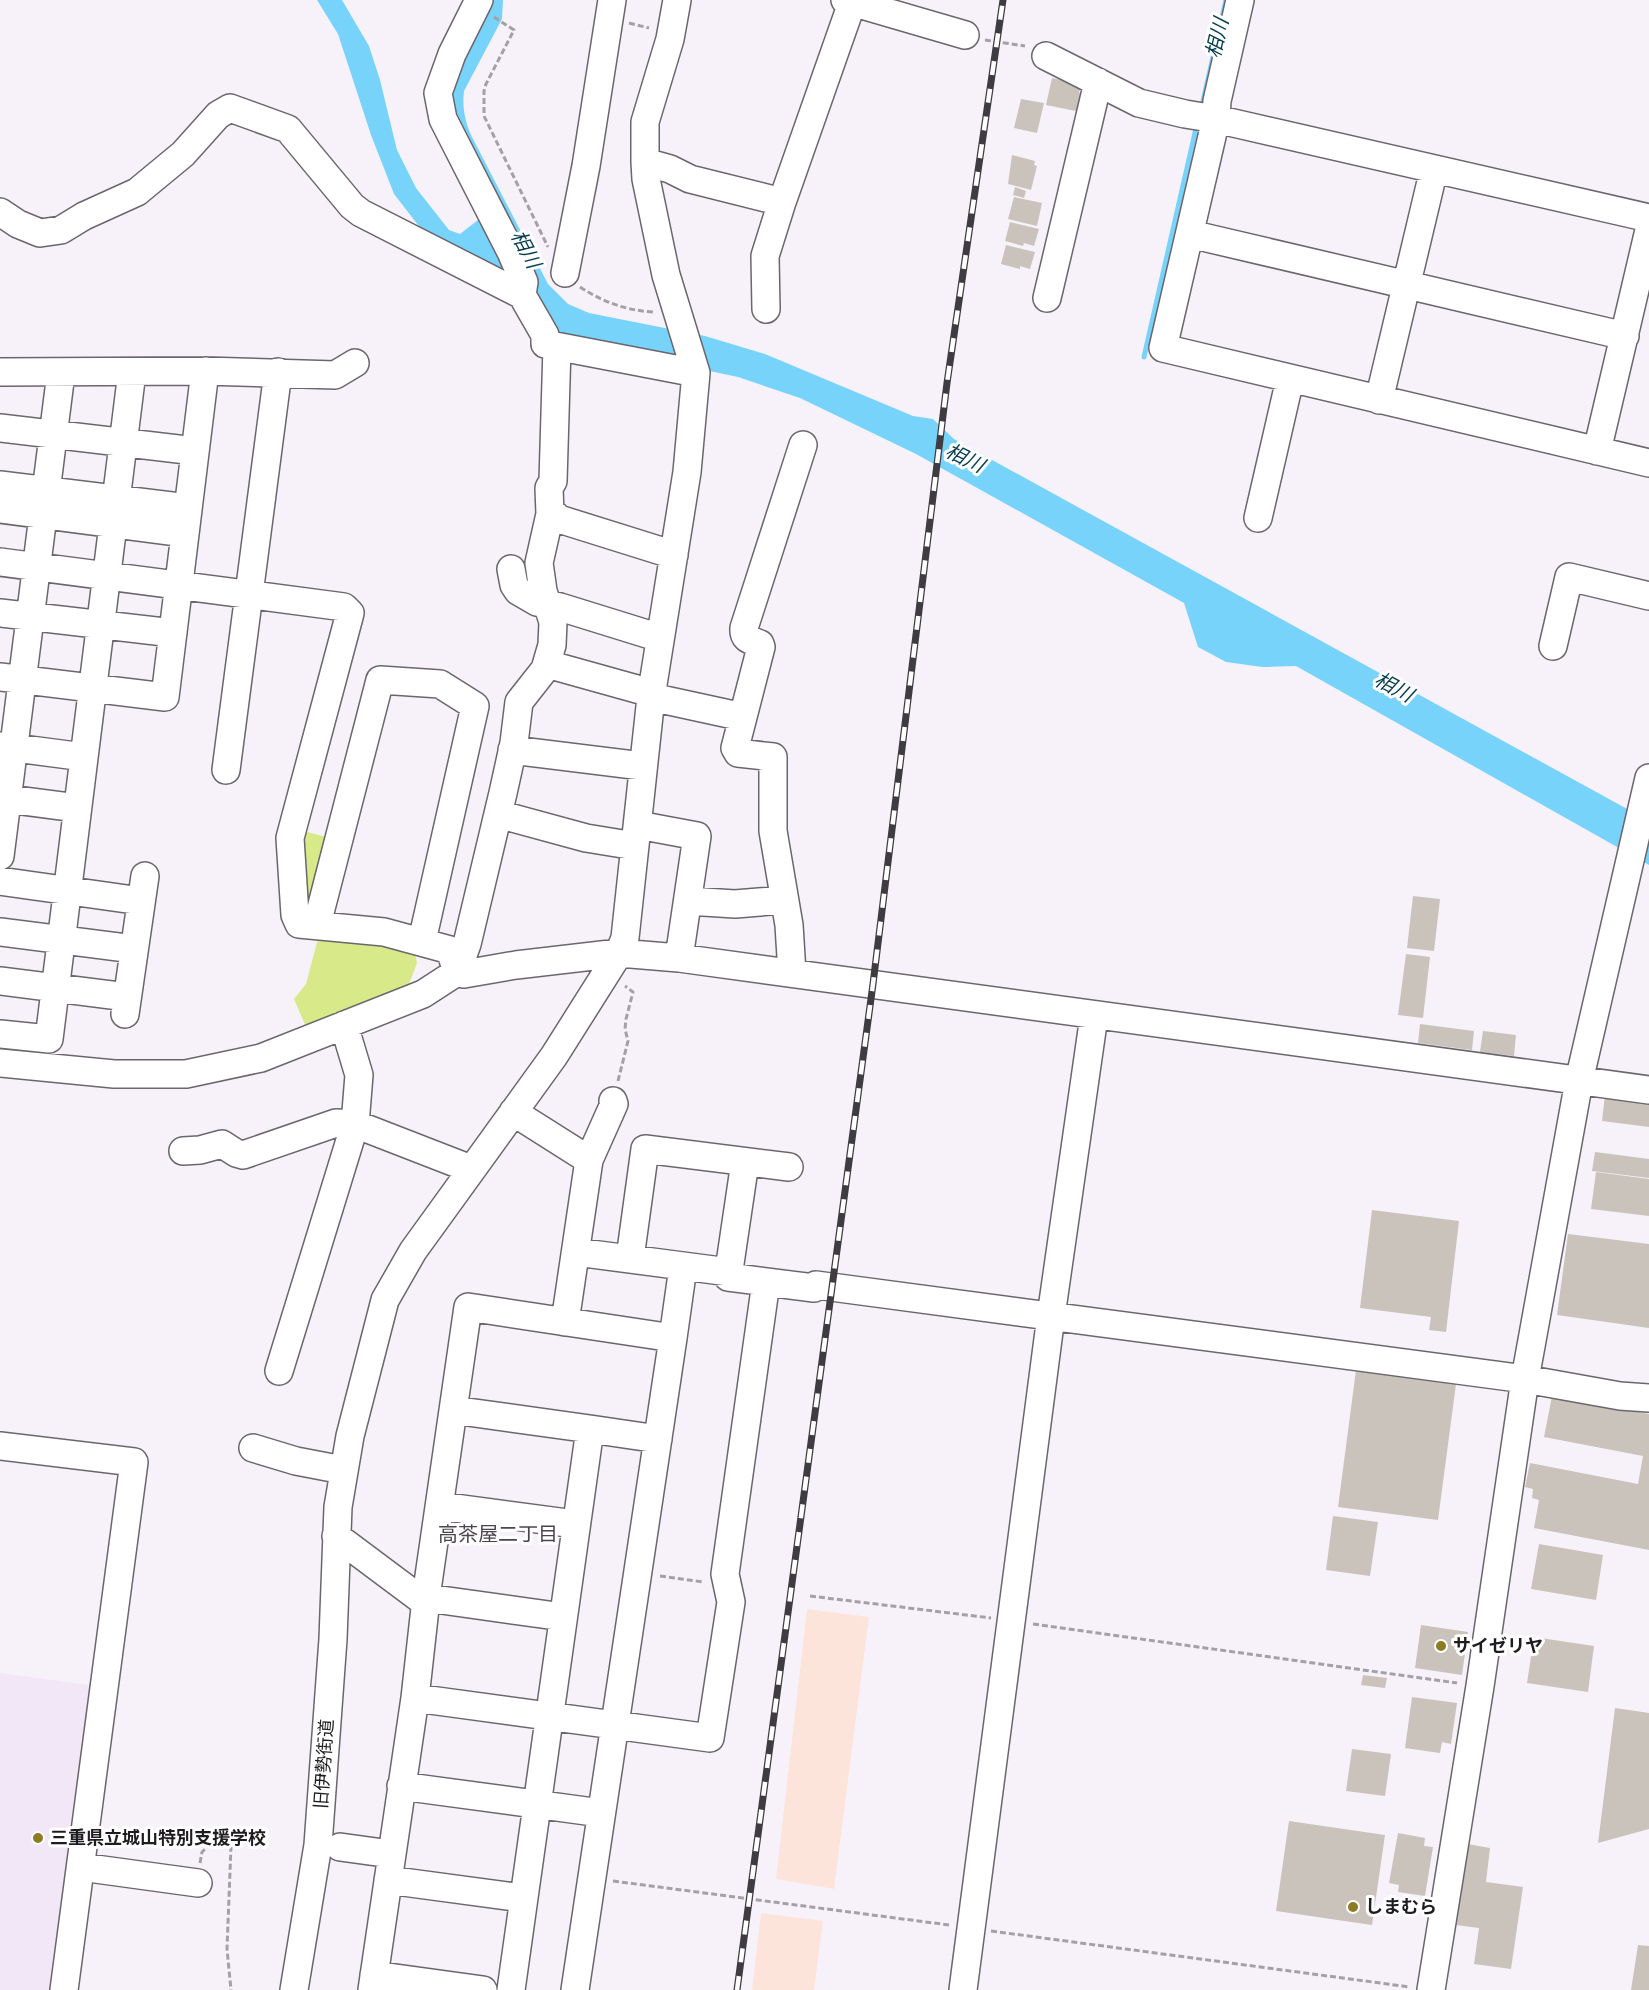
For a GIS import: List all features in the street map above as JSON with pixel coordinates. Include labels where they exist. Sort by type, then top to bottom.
[{"type":"street","points":[[479,0],[452,54],[438,93],[443,119],[524,282],[522,295]]},
{"type":"street","points":[[0,212],[18,224],[40,233],[61,230],[84,216],[136,192],[183,154],[218,115],[230,108],[288,129],[352,206],[361,213],[522,295],[545,335],[545,344],[696,373],[666,275],[646,179],[645,162],[645,122],[671,33],[677,0]]},
{"type":"street","points":[[1240,0],[1217,101],[1205,117],[1190,234],[1163,348],[1649,463]]},
{"type":"street","points":[[766,309],[765,256],[850,1],[965,36]]},
{"type":"street","points":[[565,273],[586,166],[611,9]]},
{"type":"street","points":[[1046,56],[1139,103],[1649,218]]},
{"type":"street","points":[[1047,298],[1098,82]]},
{"type":"street","points":[[645,162],[670,169],[690,179],[782,202]]},
{"type":"street","points":[[1379,400],[1434,169]]},
{"type":"street","points":[[1597,451],[1649,230]]},
{"type":"street","points":[[1190,234],[1624,336]]},
{"type":"street","points":[[0,1063],[114,1074],[186,1074],[261,1058],[423,994],[457,972],[467,945],[498,814],[512,750],[519,702],[547,664],[552,645],[553,622],[543,591],[539,563],[547,531],[549,499],[553,481],[557,347]]},
{"type":"street","points":[[0,372],[205,371],[335,375],[356,363]]},
{"type":"street","points":[[11,678],[165,697],[205,371]]},
{"type":"street","points":[[0,856],[11,678],[30,617],[61,372]]},
{"type":"street","points":[[0,1034],[49,1039],[132,372]]},
{"type":"street","points":[[226,770],[278,372]]},
{"type":"street","name":"旧伊勢街道","points":[[294,1990],[328,1846],[338,1507],[343,1470],[361,1391],[386,1300],[461,1165],[513,1112],[554,1056],[626,938],[642,766],[651,695],[687,472],[696,373]]},
{"type":"street","points":[[1258,518],[1290,379]]},
{"type":"street","points":[[0,428],[195,451]]},
{"type":"street","points":[[792,973],[789,925],[773,831],[773,757],[736,751],[761,647],[760,644],[746,638],[744,628],[802,445]]},
{"type":"street","points":[[0,484],[45,502],[186,520]]},
{"type":"street","points":[[549,499],[559,519],[674,555]]},
{"type":"street","points":[[0,509],[45,502]]},
{"type":"street","points":[[0,562],[178,583],[347,609],[350,613],[289,848],[294,915],[299,924],[384,932],[450,950],[457,972]]},
{"type":"street","points":[[511,569],[514,585],[518,591],[537,602],[660,638]]},
{"type":"street","points":[[1553,646],[1569,577],[1649,596]]},
{"type":"street","points":[[0,613],[173,633]]},
{"type":"street","points":[[547,664],[651,695],[743,717]]},
{"type":"street","points":[[317,924],[380,680],[440,684],[475,706],[422,941]]},
{"type":"street","points":[[7,747],[84,757]]},
{"type":"street","points":[[512,750],[642,766]]},
{"type":"street","points":[[1424,1989],[1480,1686],[1525,1379],[1579,1082],[1649,778]]},
{"type":"street","points":[[3,799],[77,808]]},
{"type":"street","points":[[498,814],[586,838],[637,835],[697,836],[679,958]]},
{"type":"street","points":[[0,881],[68,890],[143,888],[126,1006],[55,988],[0,981]]},
{"type":"street","points":[[688,901],[735,904],[784,900]]},
{"type":"street","points":[[0,932],[134,949]]},
{"type":"street","points":[[457,972],[464,974],[516,965],[612,963],[679,958],[1649,1090]]},
{"type":"street","points":[[963,1990],[1051,1316],[1094,1016]]},
{"type":"street","points":[[279,1371],[355,1124],[359,1075],[344,1024]]},
{"type":"street","points":[[565,1322],[589,1160],[614,1104],[613,1101]]},
{"type":"street","points":[[513,1112],[589,1160]]},
{"type":"street","points":[[183,1151],[200,1150],[222,1144],[243,1155],[336,1123],[355,1124],[461,1165]]},
{"type":"street","points":[[630,1258],[645,1149],[789,1167]]},
{"type":"street","points":[[745,1162],[728,1277],[814,1288],[816,1285],[1525,1379],[1620,1396],[1649,1398]]},
{"type":"street","points":[[576,1252],[729,1272]]},
{"type":"street","points":[[575,1990],[683,1267]]},
{"type":"street","points":[[415,1698],[710,1738],[731,1602],[725,1574],[766,1282]]},
{"type":"street","points":[[483,1990],[373,1983],[415,1698],[468,1307],[673,1338]]},
{"type":"street","points":[[453,1410],[658,1438]]},
{"type":"street","points":[[511,1990],[590,1430]]},
{"type":"street","points":[[0,1446],[134,1462],[64,1990]]},
{"type":"street","points":[[253,1448],[296,1461],[343,1470]]},
{"type":"street","points":[[440,1506],[575,1524]]},
{"type":"street","points":[[336,1536],[427,1601],[563,1617]]},
{"type":"street","points":[[401,1786],[601,1813]]},
{"type":"street","points":[[328,1846],[391,1854]]},
{"type":"street","points":[[81,1867],[198,1883]]},
{"type":"street","points":[[388,1880],[523,1898]]},
{"type":"path","points":[[611,9],[671,33]]},
{"type":"path","points":[[514,30],[486,84],[483,97],[484,116],[555,261],[565,273],[600,300],[633,310],[679,314]]},
{"type":"path","points":[[965,36],[998,43],[1023,45],[1046,56]]},
{"type":"path","points":[[612,963],[633,992],[625,1029],[628,1041],[613,1101]]},
{"type":"path","points":[[636,1572],[727,1585]]},
{"type":"path","points":[[810,1596],[1012,1621],[1480,1686]]},
{"type":"path","points":[[198,1883],[202,1852],[213,1842],[225,1842],[231,1846],[227,1949],[231,1990]]},
{"type":"path","points":[[591,1879],[1424,1989]]},
{"type":"shaded area","points":[[807,1609],[869,1617],[834,1889],[776,1879]]},
{"type":"shaded area","name":"三重県立城山特別支援学校","points":[[0,1673],[96,1686],[57,1990],[0,1990]]},
{"type":"shaded area","points":[[761,1913],[823,1921],[814,1990],[752,1990]]},
{"type":"green space","points":[[296,829],[334,839],[304,919]]},
{"type":"green space","points":[[320,931],[413,943],[417,963],[408,987],[307,1029],[294,999],[306,984]]},
{"type":"water","points":[[317,0],[342,0],[369,46],[397,150],[416,188],[449,230],[460,234],[478,220],[449,105],[449,86],[482,19],[494,0],[503,0],[502,19],[464,91],[463,103],[466,119],[471,135],[548,284],[568,304],[589,313],[705,336],[765,354],[913,416],[933,419],[954,439],[1649,821],[1649,865],[1296,666],[1262,667],[1226,662],[1198,647],[1184,603],[916,454],[800,398],[738,377],[553,338],[425,234],[394,194],[371,135],[338,34]]},
{"type":"building","points":[[1052,78],[1081,84],[1079,93],[1084,94],[1081,112],[1046,105]]},
{"type":"building","points":[[1021,99],[1044,103],[1037,133],[1014,128]]},
{"type":"building","points":[[1012,155],[1035,161],[1034,165],[1037,166],[1031,190],[1008,184]]},
{"type":"building","points":[[1015,187],[1026,191],[1024,198],[1013,195]]},
{"type":"building","points":[[1014,197],[1042,203],[1037,226],[1008,219]]},
{"type":"building","points":[[1010,222],[1039,229],[1034,246],[1024,243],[1023,246],[1005,241]]},
{"type":"building","points":[[1006,245],[1035,252],[1030,269],[1001,264]]},
{"type":"building","points":[[1413,896],[1440,899],[1434,951],[1407,948]]},
{"type":"building","points":[[1406,954],[1430,957],[1423,1018],[1398,1015]]},
{"type":"building","points":[[1420,1024],[1474,1031],[1472,1050],[1418,1043]]},
{"type":"building","points":[[1483,1031],[1516,1035],[1514,1056],[1480,1052]]},
{"type":"building","points":[[1605,1095],[1649,1100],[1649,1127],[1602,1121]]},
{"type":"building","points":[[1595,1152],[1649,1159],[1649,1178],[1592,1171]]},
{"type":"building","points":[[1596,1172],[1649,1179],[1649,1216],[1591,1209]]},
{"type":"building","points":[[1372,1210],[1459,1221],[1446,1332],[1429,1330],[1431,1317],[1360,1308]]},
{"type":"building","points":[[1568,1234],[1649,1244],[1649,1328],[1557,1315]]},
{"type":"building","points":[[1356,1370],[1456,1384],[1438,1520],[1338,1507]]},
{"type":"building","points":[[1552,1396],[1649,1414],[1649,1550],[1534,1528],[1539,1500],[1532,1498],[1533,1489],[1525,1487],[1530,1463],[1638,1484],[1643,1456],[1544,1437]]},
{"type":"building","points":[[1333,1516],[1378,1522],[1370,1576],[1326,1570]]},
{"type":"building","points":[[1539,1544],[1603,1555],[1596,1600],[1531,1589]]},
{"type":"building","points":[[1421,1625],[1468,1632],[1462,1675],[1415,1668]]},
{"type":"building","points":[[1534,1637],[1594,1646],[1588,1692],[1527,1683]]},
{"type":"building","points":[[1363,1675],[1387,1678],[1385,1688],[1361,1685]]},
{"type":"building","points":[[1412,1697],[1457,1703],[1451,1744],[1442,1742],[1440,1753],[1405,1748]]},
{"type":"building","points":[[1615,1708],[1649,1713],[1649,1829],[1598,1843]]},
{"type":"building","points":[[1352,1749],[1391,1754],[1385,1796],[1346,1791]]},
{"type":"building","points":[[1289,1821],[1385,1835],[1372,1925],[1276,1911]]},
{"type":"building","points":[[1398,1833],[1425,1838],[1424,1846],[1433,1847],[1425,1896],[1398,1892],[1399,1885],[1389,1883]]},
{"type":"building","points":[[1467,1844],[1490,1848],[1486,1882],[1523,1887],[1511,1969],[1474,1964],[1479,1928],[1456,1925]]},
{"type":"building","points":[[1638,1945],[1649,1946],[1649,1990],[1631,1990]]},
{"type":"waterway","name":"相川","points":[[1201,110],[1226,0]]},
{"type":"waterway","name":"相川","points":[[1144,357],[1197,124]]},
{"type":"railway","points":[[737,1990],[873,984],[947,383],[1003,0]]},
{"type":"place","name":"サイゼリヤ","points":[[1441,1646]]},
{"type":"place","name":"三重県立城山特別支援学校","points":[[38,1838]]},
{"type":"place","name":"しまむら","points":[[1353,1907]]},
{"type":"district","name":"高茶屋二丁目","points":[[498,1534]]}]
